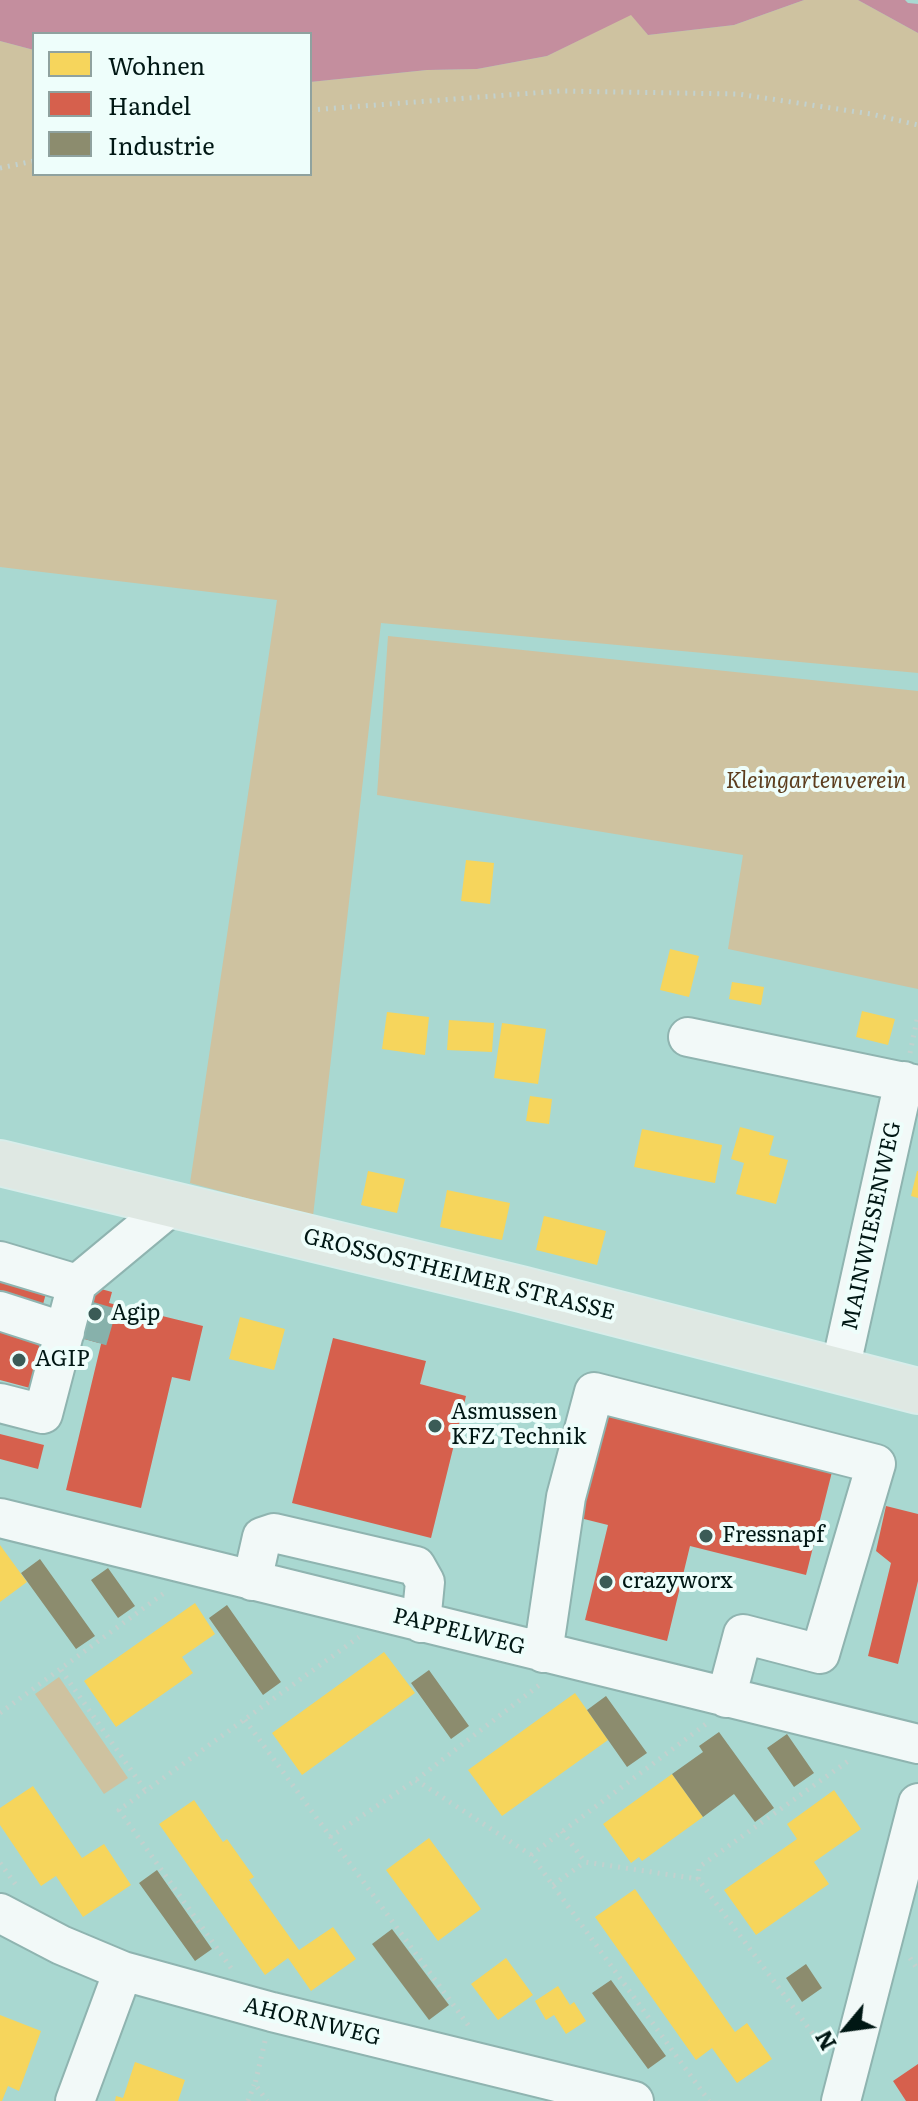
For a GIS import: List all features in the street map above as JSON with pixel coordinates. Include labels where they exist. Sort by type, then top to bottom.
[{"type":"main road","name":"GROSSOSTHEIMER STRASSE","points":[[0,1163],[521,1289],[918,1391]]},
{"type":"street","name":"MAINWIESENWEG","points":[[688,1037],[911,1083],[840,1370]]},
{"type":"street","points":[[0,1403],[43,1414],[81,1311],[171,1206]]},
{"type":"street","points":[[0,1261],[81,1311]]},
{"type":"street","points":[[0,1286],[81,1311]]},
{"type":"street","points":[[0,1311],[81,1311]]},
{"type":"street","points":[[557,1657],[566,1497],[594,1392],[876,1464],[820,1654],[743,1634],[731,1700]]},
{"type":"street","name":"PAPPELWEG","points":[[0,1518],[900,1741]]},
{"type":"street","points":[[252,1581],[262,1537],[274,1533],[416,1566],[425,1582],[406,1619]]},
{"type":"street","points":[[843,2090],[918,1803]]},
{"type":"street","name":"AHORNWEG","points":[[0,1913],[61,1945],[123,1971],[272,2012],[509,2087],[634,2101]]},
{"type":"street","points":[[75,2101],[123,1971]]},
{"type":"path","points":[[312,110],[560,91],[738,94],[871,114],[918,125]]},
{"type":"path","points":[[0,168],[32,161]]},
{"type":"path","points":[[0,1713],[199,1568]]},
{"type":"path","points":[[214,1997],[234,1972],[119,1810],[245,1720],[406,1619]]},
{"type":"path","points":[[330,1837],[416,1780],[557,1657]]},
{"type":"path","points":[[61,1669],[145,1790]]},
{"type":"path","points":[[531,1855],[731,1700]]},
{"type":"path","points":[[245,1720],[478,2039],[509,2087]]},
{"type":"path","points":[[843,2090],[698,1879],[699,1867],[900,1741]]},
{"type":"path","points":[[416,1780],[531,1855],[709,2101]]},
{"type":"path","points":[[562,1831],[585,1862]]},
{"type":"path","points":[[553,1885],[585,1862],[698,1879]]},
{"type":"path","points":[[248,2101],[272,2012]]},
{"type":"path","points":[[255,2084],[267,2101]]},
{"type":"green space","points":[[804,0],[858,0],[918,33],[918,673],[381,623],[313,1216],[190,1183],[277,600],[0,567],[0,41],[32,49],[32,176],[312,176],[312,82],[427,70],[477,69],[547,56],[631,14],[648,35],[734,25]]},
{"type":"green space","name":"Kleingartenverein","points":[[388,636],[918,691],[918,989],[728,949],[743,855],[377,795]]},
{"type":"green space","points":[[59,1677],[128,1778],[104,1794],[35,1694]]},
{"type":"shaded area","points":[[0,0],[804,0],[734,25],[648,35],[631,15],[547,56],[477,69],[427,70],[312,82],[312,32],[32,32],[32,49],[0,41]]},
{"type":"shaded area","points":[[858,0],[905,0],[918,4],[918,33]]},
{"type":"building: Wohnen","points":[[466,860],[494,863],[490,904],[461,901]]},
{"type":"building: Wohnen","points":[[670,949],[699,956],[689,997],[660,990]]},
{"type":"building: Wohnen","points":[[732,982],[764,987],[761,1005],[729,999]]},
{"type":"building: Wohnen","points":[[862,1011],[895,1019],[888,1045],[856,1037]]},
{"type":"building: Wohnen","points":[[387,1012],[429,1017],[425,1055],[382,1049]]},
{"type":"building: Wohnen","points":[[449,1020],[494,1023],[492,1052],[447,1050]]},
{"type":"building: Wohnen","points":[[502,1023],[546,1029],[538,1084],[494,1078]]},
{"type":"building: Wohnen","points":[[530,1096],[552,1099],[549,1124],[526,1121]]},
{"type":"building: Wohnen","points":[[740,1127],[774,1136],[769,1155],[788,1160],[776,1204],[736,1194],[744,1163],[731,1159]]},
{"type":"building: Wohnen","points":[[642,1129],[722,1145],[715,1183],[634,1167]]},
{"type":"building: Wohnen","points":[[368,1171],[405,1179],[397,1213],[361,1205]]},
{"type":"building: Wohnen","points":[[918,1171],[918,1198],[911,1196]]},
{"type":"building: Wohnen","points":[[447,1190],[510,1203],[502,1240],[440,1227]]},
{"type":"building: Wohnen","points":[[544,1216],[606,1231],[597,1265],[536,1250]]},
{"type":"building: Wohnen","points":[[240,1317],[285,1329],[274,1370],[229,1359]]},
{"type":"building: Wohnen","points":[[0,1545],[27,1582],[0,1602]]},
{"type":"building: Wohnen","points":[[195,1603],[215,1634],[182,1657],[193,1673],[116,1727],[84,1681]]},
{"type":"building: Wohnen","points":[[384,1652],[415,1693],[302,1775],[272,1733]]},
{"type":"building: Wohnen","points":[[575,1693],[608,1740],[502,1816],[468,1770]]},
{"type":"building: Wohnen","points":[[672,1774],[703,1817],[642,1861],[639,1857],[631,1863],[603,1824]]},
{"type":"building: Wohnen","points":[[33,1786],[82,1858],[104,1844],[131,1885],[83,1917],[56,1876],[41,1886],[0,1825],[0,1808]]},
{"type":"building: Wohnen","points":[[834,1790],[861,1829],[814,1862],[829,1884],[756,1935],[724,1890],[797,1839],[787,1824]]},
{"type":"building: Wohnen","points":[[194,1800],[223,1842],[227,1839],[254,1877],[249,1880],[299,1950],[333,1927],[356,1959],[311,1991],[288,1958],[265,1975],[159,1824]]},
{"type":"building: Wohnen","points":[[429,1838],[481,1909],[438,1941],[386,1870]]},
{"type":"building: Wohnen","points":[[635,1889],[735,2032],[747,2023],[772,2059],[737,2083],[712,2048],[696,2060],[595,1917]]},
{"type":"building: Wohnen","points":[[506,1958],[533,1995],[498,2020],[471,1984]]},
{"type":"building: Wohnen","points":[[558,1986],[570,2005],[574,2002],[586,2021],[566,2034],[554,2015],[546,2020],[535,2001]]},
{"type":"building: Wohnen","points":[[0,2015],[41,2031],[19,2091],[8,2086],[2,2101],[0,2101]]},
{"type":"building: Wohnen","points":[[135,2062],[185,2080],[178,2101],[115,2101],[116,2096],[123,2098]]},
{"type":"building: Handel","points":[[0,1253],[53,1267],[34,1338],[43,1340],[30,1388],[0,1380]]},
{"type":"building: Handel","points":[[90,1286],[112,1292],[109,1303],[203,1326],[190,1381],[172,1377],[141,1508],[66,1490],[108,1315],[99,1343],[77,1337]]},
{"type":"building: Handel","points":[[333,1338],[426,1361],[420,1384],[466,1396],[431,1538],[292,1503]]},
{"type":"building: Handel","points":[[602,1414],[832,1472],[806,1575],[690,1546],[667,1641],[585,1620],[608,1525],[576,1517]]},
{"type":"building: Handel","points":[[0,1434],[44,1445],[38,1469],[0,1459]]},
{"type":"building: Handel","points":[[886,1506],[918,1514],[918,1581],[898,1664],[868,1656],[891,1563],[876,1551]]},
{"type":"building: Handel","points":[[918,2064],[918,2101],[906,2101],[893,2081]]},
{"type":"building: Industrie","points":[[40,1559],[95,1636],[76,1649],[21,1573]]},
{"type":"building: Industrie","points":[[108,1568],[135,1606],[118,1618],[91,1580]]},
{"type":"building: Industrie","points":[[227,1605],[281,1682],[263,1695],[209,1618]]},
{"type":"building: Industrie","points":[[429,1670],[469,1726],[451,1739],[411,1683]]},
{"type":"building: Industrie","points":[[606,1696],[647,1753],[627,1767],[587,1710]]},
{"type":"building: Industrie","points":[[719,1732],[774,1808],[755,1822],[734,1794],[703,1817],[672,1774],[703,1752],[699,1746]]},
{"type":"building: Industrie","points":[[787,1734],[814,1773],[794,1787],[767,1748]]},
{"type":"building: Industrie","points":[[157,1870],[212,1949],[195,1961],[139,1883]]},
{"type":"building: Industrie","points":[[392,1929],[449,2005],[429,2020],[372,1944]]},
{"type":"building: Industrie","points":[[806,1964],[822,1988],[802,2002],[786,1978]]},
{"type":"building: Industrie","points":[[611,1980],[666,2056],[648,2069],[592,1993]]},
{"type":"tunnel","points":[[88,1340],[103,1289]]},
{"type":"place","name":"Agip","points":[[95,1314]]},
{"type":"place","name":"AGIP","points":[[19,1360]]},
{"type":"place","name":"Asmussen KFZ Technik","points":[[435,1426]]},
{"type":"place","name":"Fressnapf","points":[[706,1536]]},
{"type":"place","name":"crazyworx","points":[[606,1582]]}]
